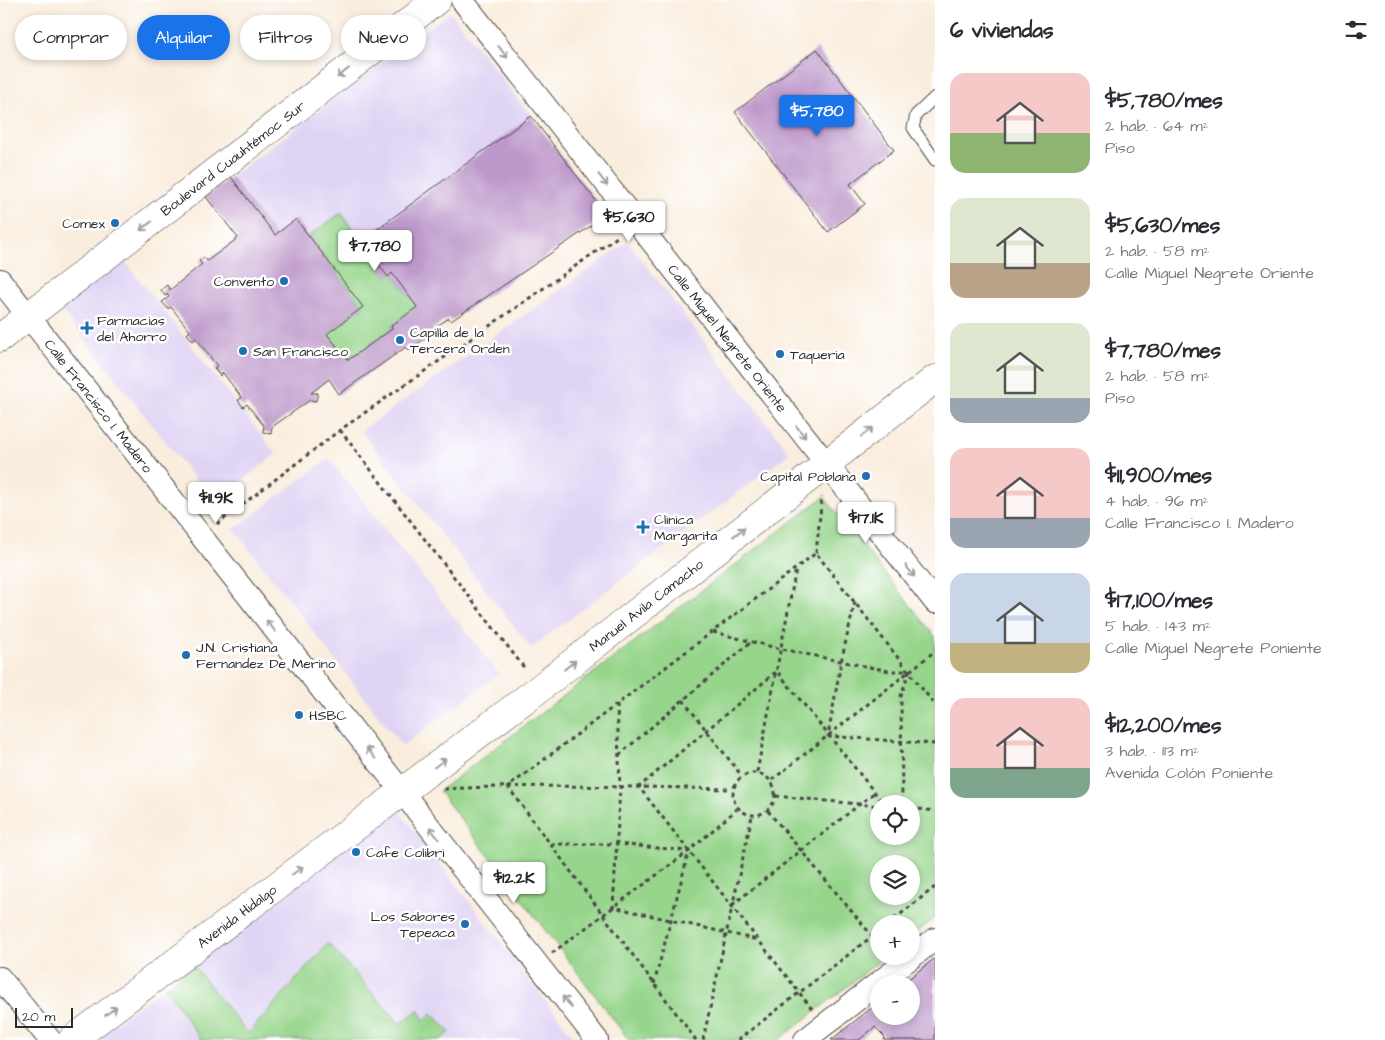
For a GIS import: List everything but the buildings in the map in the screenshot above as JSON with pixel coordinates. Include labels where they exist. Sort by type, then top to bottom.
[{"type":"main road","name":"Boulevard Cuauhtémoc Sur","points":[[0,338],[437,0]]},
{"type":"main road","name":"Manuel Avila Camacho","points":[[401,792],[540,688],[935,379]]},
{"type":"main road","name":"Avenida Hidalgo","points":[[72,1040],[401,792]]},
{"type":"street","name":"Calle Miguel Negrete Oriente","points":[[462,0],[935,602]]},
{"type":"street","name":"Calle Francisco I. Madero","points":[[0,280],[597,1040]]},
{"type":"street","points":[[805,1040],[935,939]]},
{"type":"street","points":[[0,978],[50,1040]]},
{"type":"lane","points":[[935,97],[916,115],[913,128],[935,160]]},
{"type":"path","points":[[201,537],[340,430],[637,223]]},
{"type":"path","points":[[340,430],[540,688]]},
{"type":"path","points":[[826,464],[816,553],[935,705]]},
{"type":"path","points":[[508,787],[816,553]]},
{"type":"path","points":[[757,772],[796,569]]},
{"type":"path","points":[[828,736],[841,662],[855,602]]},
{"type":"path","points":[[712,632],[841,662],[889,671],[909,672]]},
{"type":"path","points":[[619,755],[752,642]]},
{"type":"path","points":[[772,780],[935,651]]},
{"type":"path","points":[[639,787],[777,671]]},
{"type":"path","points":[[732,905],[874,793],[777,671]]},
{"type":"path","points":[[902,795],[901,696],[909,672]]},
{"type":"path","points":[[683,700],[741,775]]},
{"type":"path","points":[[613,907],[620,787],[617,704]]},
{"type":"path","points":[[828,736],[935,744]]},
{"type":"path","points":[[757,772],[772,780],[776,796],[768,811],[752,816],[737,809],[732,799],[732,789],[741,775],[757,772]]},
{"type":"path","points":[[508,787],[696,1040]]},
{"type":"path","points":[[439,790],[508,787],[732,789]]},
{"type":"path","points":[[639,787],[824,1026]]},
{"type":"path","points":[[776,796],[870,805]]},
{"type":"path","points":[[537,964],[689,851],[737,809]]},
{"type":"path","points":[[920,809],[935,811]]},
{"type":"path","points":[[768,811],[870,934]]},
{"type":"path","points":[[703,1040],[752,816]]},
{"type":"path","points":[[551,844],[617,844],[689,851]]},
{"type":"path","points":[[654,984],[689,851]]},
{"type":"path","points":[[899,915],[935,887]]},
{"type":"path","points":[[613,907],[758,940]]},
{"type":"path","points":[[738,1040],[870,938]]},
{"type":"shaded area","points":[[450,12],[531,116],[361,241],[341,213],[309,236],[296,219],[275,235],[231,177],[386,60],[426,60],[426,30]]},
{"type":"shaded area","points":[[628,242],[790,453],[531,648],[361,431]]},
{"type":"shaded area","points":[[123,259],[276,454],[214,503],[60,308]]},
{"type":"shaded area","points":[[329,458],[499,674],[402,746],[234,529]]},
{"type":"shaded area","points":[[397,808],[576,1040],[440,1040],[449,1032],[432,1013],[424,1020],[400,1025],[328,943],[248,1035],[194,966]]},
{"type":"shaded area","points":[[165,987],[201,1040],[92,1040]]},
{"type":"green space","points":[[341,213],[387,277],[392,273],[417,307],[391,326],[392,329],[348,360],[327,334],[363,307],[309,236]]},
{"type":"green space","points":[[824,497],[935,636],[935,918],[920,930],[920,915],[870,915],[870,965],[875,965],[779,1040],[629,1040],[439,791]]},
{"type":"green space","points":[[328,943],[400,1024],[418,1010],[424,1020],[432,1013],[450,1032],[440,1040],[201,1040],[165,987],[194,966],[248,1034]]},
{"type":"place","name":"Comex","points":[[115,223]]},
{"type":"place","name":"Convento","points":[[284,281]]},
{"type":"place","name":"Farmacias del Ahorro","points":[[87,328]]},
{"type":"place","name":"Capilla de la Tercera Orden","points":[[400,340]]},
{"type":"place","name":"San Francisco","points":[[243,351]]},
{"type":"place","name":"Taqueria","points":[[780,354]]},
{"type":"place","name":"Capital Poblana","points":[[866,476]]},
{"type":"place","name":"Clinica Margarita","points":[[643,527]]},
{"type":"place","name":"J.N. Cristiana Fernandez De Merino","points":[[186,655]]},
{"type":"place","name":"HSBC","points":[[299,715]]},
{"type":"place","name":"Cafe Colibri","points":[[356,852]]},
{"type":"place","name":"Los Sabores Tepeaca","points":[[465,924]]}]
